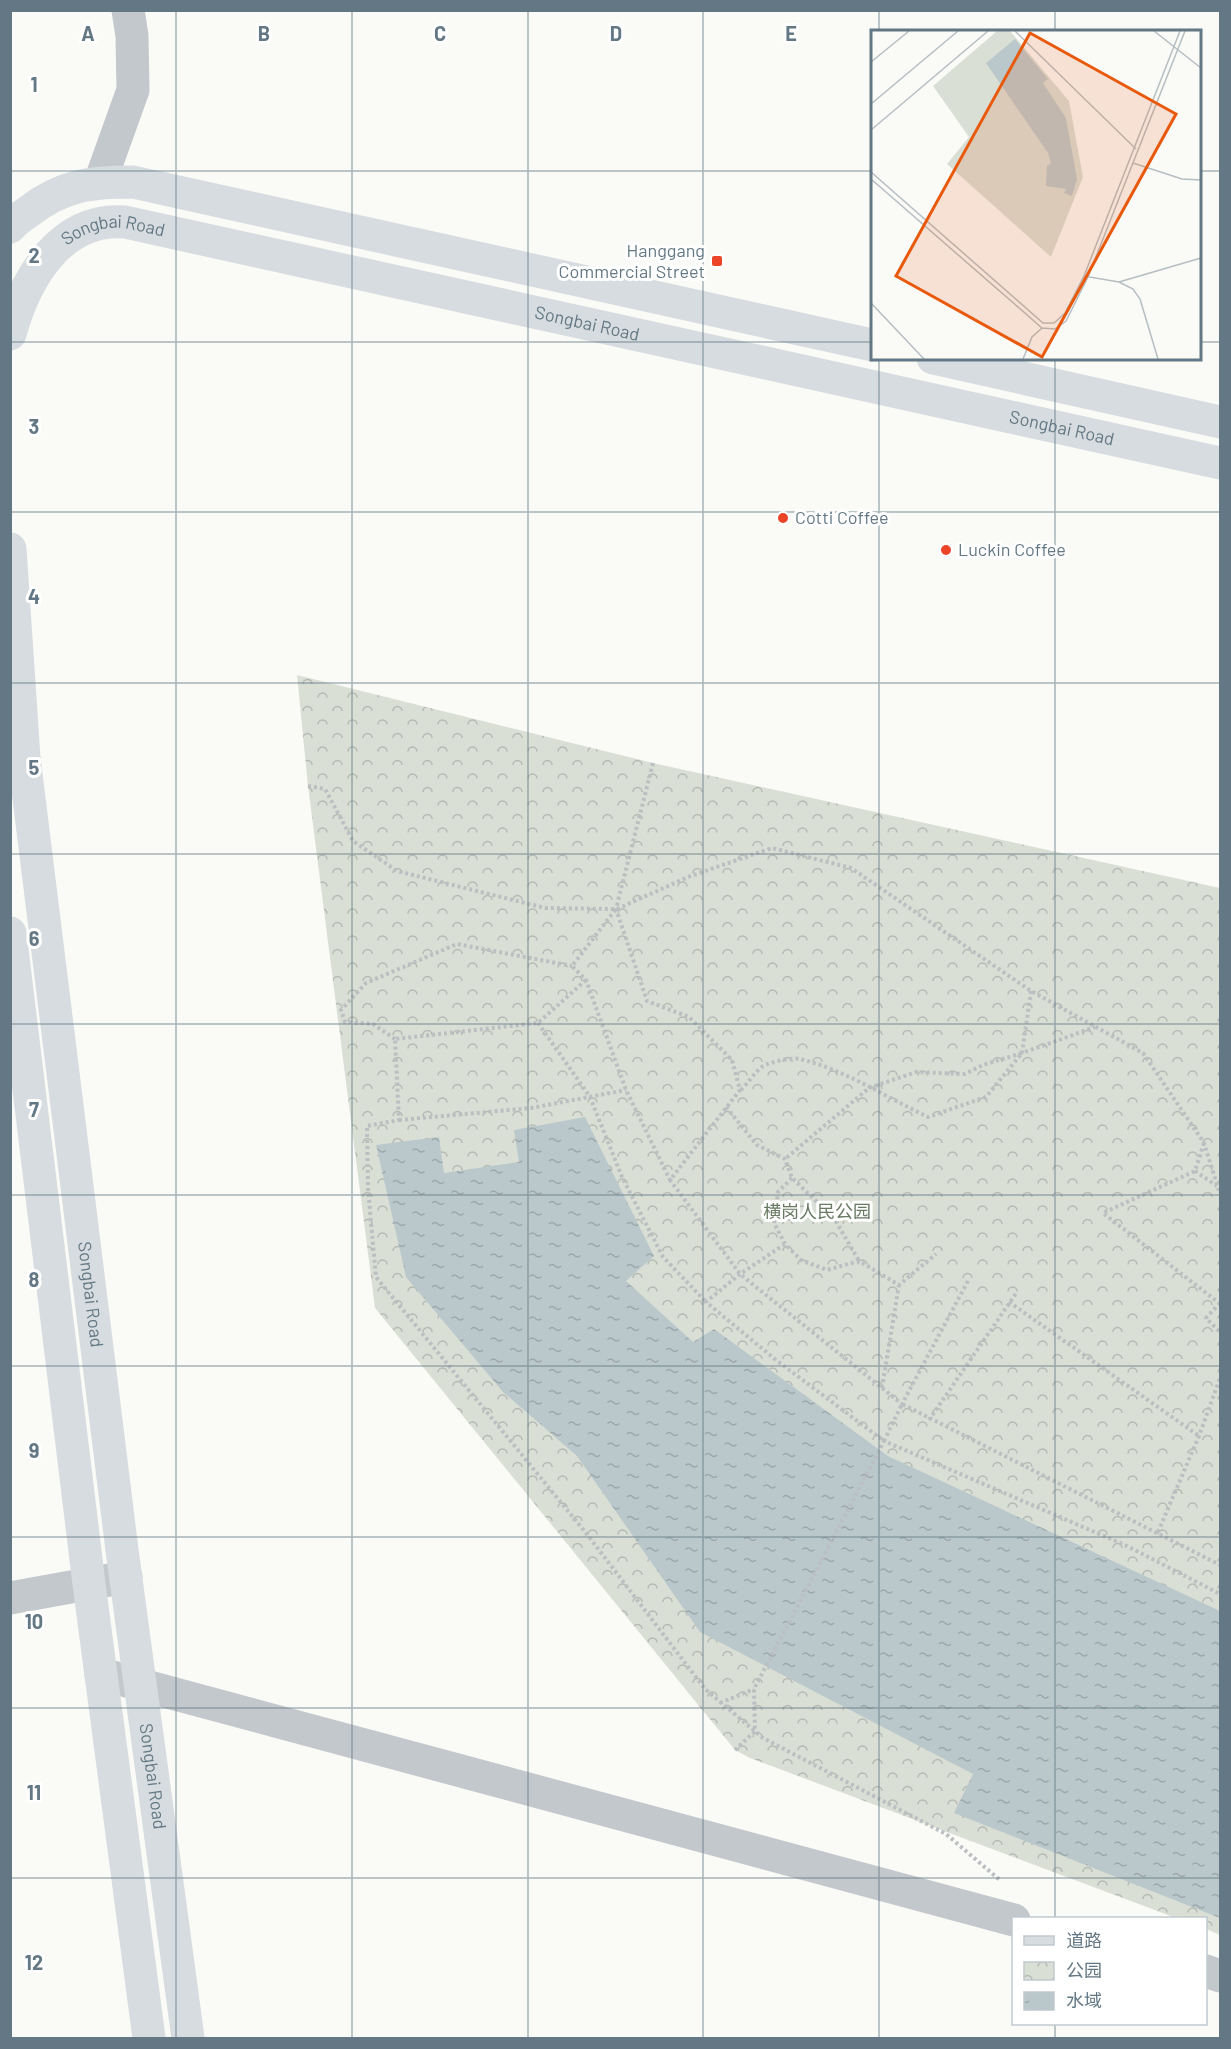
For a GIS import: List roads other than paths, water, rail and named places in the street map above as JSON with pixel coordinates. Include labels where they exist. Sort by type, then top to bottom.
[{"type":"main road","points":[[10,227],[41,201],[68,188],[100,182],[133,182],[871,345]]},
{"type":"main road","name":"Songbai Road","points":[[10,334],[30,285],[60,243],[85,227],[111,221],[125,222],[1221,463]]},
{"type":"main road","points":[[942,360],[1221,422]]},
{"type":"main road","name":"Songbai Road","points":[[10,549],[15,675],[24,759],[126,1577],[188,2038]]},
{"type":"main road","name":"Songbai Road","points":[[10,933],[89,1584],[149,2038]]},
{"type":"street","points":[[100,182],[133,90],[132,36],[128,10]]},
{"type":"street","points":[[10,1598],[126,1577]]},
{"type":"street","points":[[101,1674],[1012,1919]]},
{"type":"water","points":[[585,1117],[654,1256],[626,1281],[693,1342],[714,1329],[888,1456],[1220,1611],[1220,1918],[954,1813],[973,1774],[700,1632],[577,1456],[503,1392],[406,1277],[376,1145],[439,1137],[444,1173],[519,1162],[514,1130]]},
{"type":"place","name":"Hanggang Commercial Street","points":[[717,261]]},
{"type":"place","name":"Cotti Coffee","points":[[783,518]]},
{"type":"place","name":"Luckin Coffee","points":[[946,550]]},
{"type":"park label","name":"横岗人民公园","points":[[817,1212]]}]
